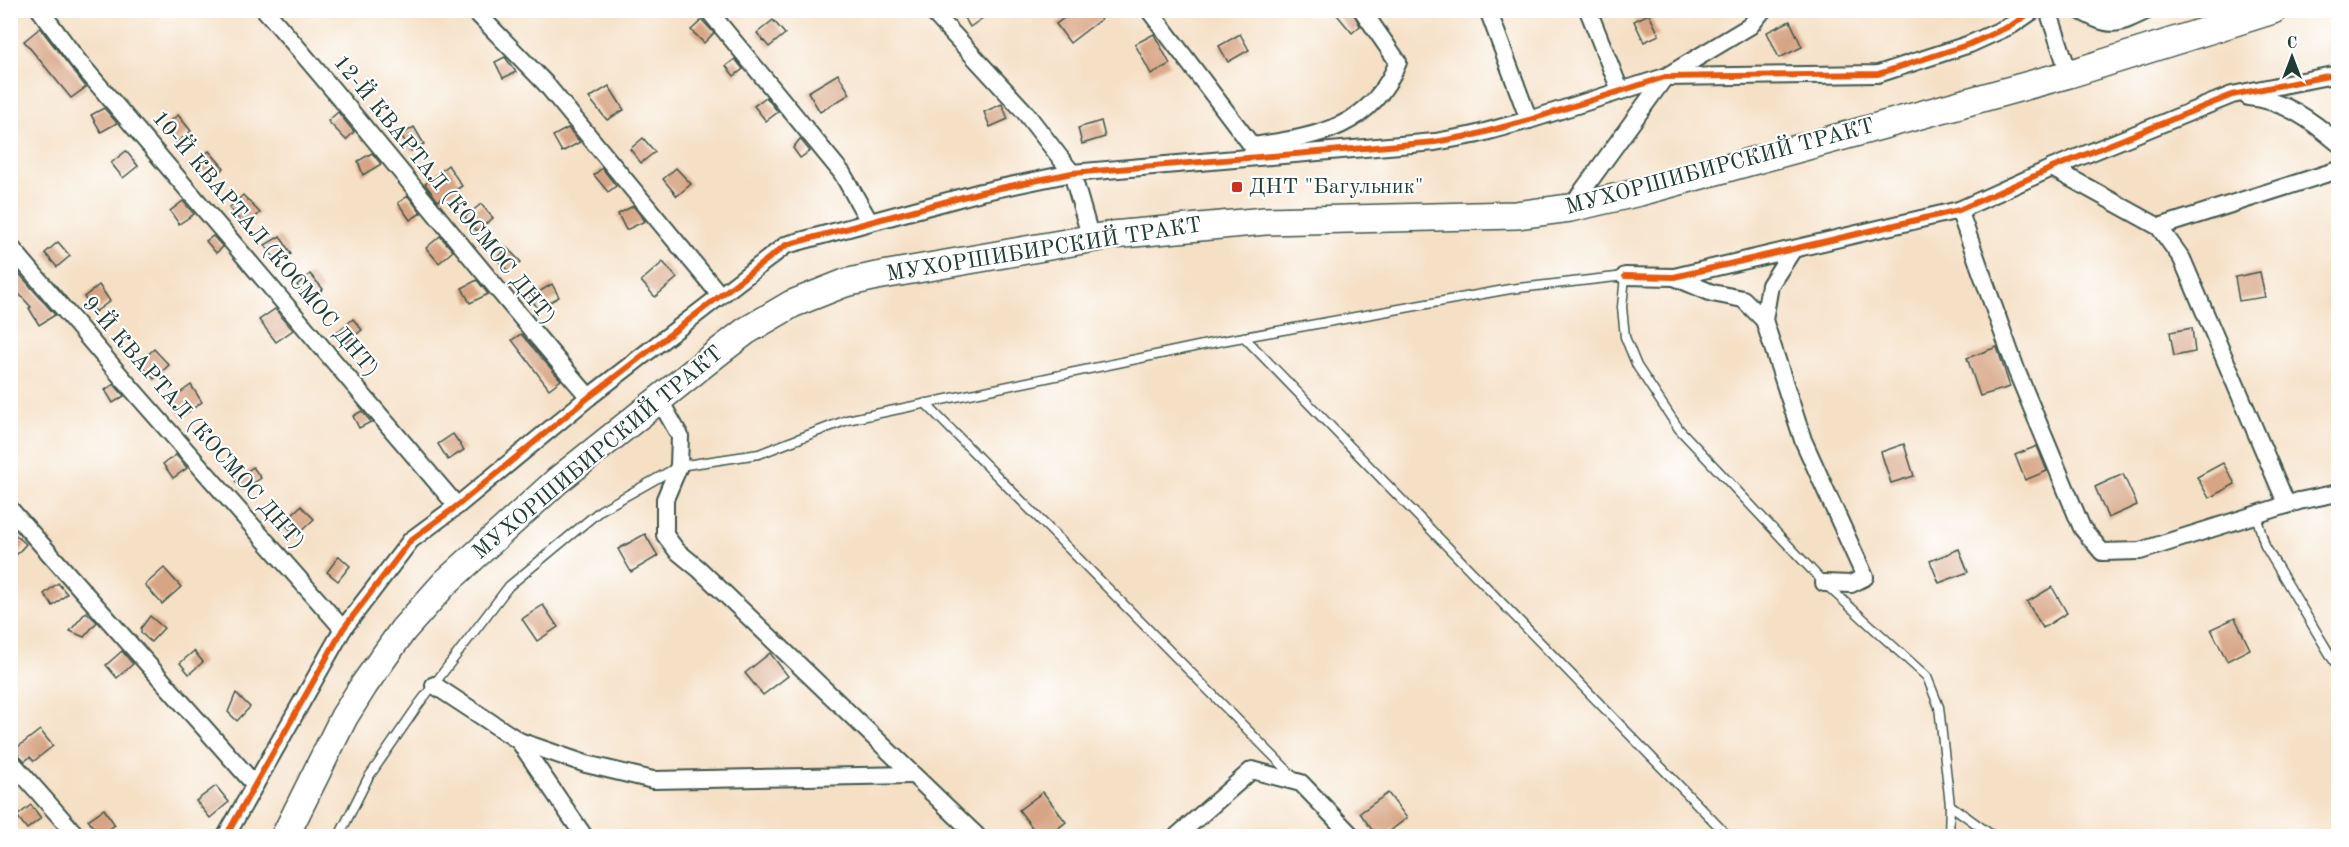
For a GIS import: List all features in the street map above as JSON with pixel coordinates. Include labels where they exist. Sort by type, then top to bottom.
[{"type":"main road","name":"МУХОРШИБИРСКИЙ ТРАКТ","points":[[285,837],[344,717],[382,658],[422,607],[467,562],[557,481],[659,399],[746,331],[818,293],[845,283],[913,268],[1091,239],[1206,225],[1507,215],[1570,208],[1640,192],[2069,74],[2273,10]]},
{"type":"street","name":"10-Й КВАРТАЛ (КОСМОС ДНТ)","points":[[40,10],[78,61],[458,506]]},
{"type":"street","name":"12-Й КВАРТАЛ (КОСМОС ДНТ)","points":[[265,10],[416,189],[506,302],[589,397]]},
{"type":"street","points":[[474,10],[545,82],[720,295]]},
{"type":"street","points":[[708,10],[842,173],[869,221]]},
{"type":"street","points":[[931,10],[1023,111],[1072,173],[1091,239]]},
{"type":"street","points":[[1149,10],[1257,152]]},
{"type":"street","points":[[1257,152],[1329,129],[1362,115],[1380,95],[1398,62],[1362,10]]},
{"type":"street","points":[[1488,10],[1529,120]]},
{"type":"street","points":[[1587,10],[1620,90]]},
{"type":"street","points":[[226,837],[343,629],[411,540],[458,506],[589,397],[786,246],[869,221],[981,192],[1072,173],[1257,152],[1435,142],[1474,135],[1665,77],[1750,26],[1763,10]]},
{"type":"street","points":[[1665,77],[1878,74],[1970,44],[2012,25],[2034,10]]},
{"type":"street","points":[[2048,10],[2069,74]]},
{"type":"street","points":[[2079,10],[2126,20],[2148,10]]},
{"type":"street","points":[[1625,276],[1674,277],[1959,210],[2052,168],[2232,95],[2338,74]]},
{"type":"street","points":[[1570,208],[1665,77]]},
{"type":"street","points":[[2232,95],[2269,99],[2296,111],[2338,143]]},
{"type":"street","points":[[2052,168],[2159,227],[2182,259],[2287,505]]},
{"type":"street","points":[[2159,227],[2338,170]]},
{"type":"street","points":[[1959,210],[2017,372],[2082,528],[2102,552],[2140,551],[2287,505],[2338,493]]},
{"type":"street","name":"9-Й КВАРТАЛ (КОСМОС ДНТ)","points":[[10,246],[124,380],[343,629]]},
{"type":"street","points":[[1764,320],[1770,285],[1792,251]]},
{"type":"street","points":[[1674,277],[1712,292],[1743,299],[1764,320],[1803,440],[1865,578],[1851,584],[1824,583]]},
{"type":"street","points":[[659,399],[680,436],[679,466],[665,499],[665,535],[677,551],[699,569],[977,837]]},
{"type":"street","points":[[10,509],[255,785]]},
{"type":"street","points":[[434,685],[519,741],[586,764],[653,780],[912,775]]},
{"type":"street","points":[[519,741],[584,837]]},
{"type":"street","points":[[10,760],[77,837]]},
{"type":"street","points":[[1177,837],[1252,770],[1301,783],[1352,837]]},
{"type":"lane","points":[[339,837],[368,778],[434,685],[509,586],[601,510],[679,466],[759,454],[847,420],[1244,337],[1510,289],[1625,276],[1622,306],[1625,337],[1637,366],[1679,429],[1824,583],[1927,677],[1939,706],[1950,805],[1949,837]]},
{"type":"lane","points":[[1244,337],[1728,837]]},
{"type":"lane","points":[[925,403],[1301,783]]},
{"type":"lane","points":[[2256,515],[2265,546],[2338,668]]},
{"type":"lane","points":[[1950,805],[1994,837]]},
{"type":"building","points":[[960,10],[994,10],[970,27]]},
{"type":"building","points":[[1075,10],[1113,10],[1070,43],[1056,24]]},
{"type":"building","points":[[1333,10],[1352,10],[1360,26],[1352,33]]},
{"type":"building","points":[[1649,14],[1659,35],[1644,42],[1634,21]]},
{"type":"building","points":[[702,20],[714,33],[704,43],[691,30]]},
{"type":"building","points":[[773,20],[785,34],[769,47],[757,33]]},
{"type":"building","points":[[1790,21],[1802,47],[1779,58],[1767,32]]},
{"type":"building","points":[[40,28],[86,87],[71,98],[24,41]]},
{"type":"building","points":[[1154,34],[1170,64],[1151,74],[1135,44]]},
{"type":"building","points":[[1240,34],[1249,50],[1228,62],[1219,46]]},
{"type":"building","points":[[505,57],[516,72],[503,78],[495,62]]},
{"type":"building","points":[[735,59],[743,69],[734,76],[726,66]]},
{"type":"building","points":[[838,74],[850,94],[820,112],[808,92]]},
{"type":"building","points":[[609,86],[624,110],[607,120],[589,98]]},
{"type":"building","points":[[766,97],[778,112],[766,121],[754,106]]},
{"type":"building","points":[[1002,104],[1008,119],[990,127],[984,112]]},
{"type":"building","points":[[104,108],[117,123],[101,132],[91,115]]},
{"type":"building","points":[[338,112],[354,132],[346,140],[328,121]]},
{"type":"building","points":[[178,115],[191,131],[176,143],[162,127]]},
{"type":"building","points":[[1101,121],[1105,137],[1082,144],[1078,128]]},
{"type":"building","points":[[414,127],[424,144],[411,151],[401,135]]},
{"type":"building","points":[[568,128],[580,142],[562,152],[553,136]]},
{"type":"building","points":[[643,138],[655,152],[641,163],[630,149]]},
{"type":"building","points":[[800,139],[810,151],[800,158],[793,148]]},
{"type":"building","points":[[126,151],[138,166],[123,178],[111,163]]},
{"type":"building","points":[[209,151],[224,168],[210,180],[195,163]]},
{"type":"building","points":[[372,153],[381,164],[363,175],[358,161]]},
{"type":"building","points":[[448,165],[462,186],[438,201],[425,184]]},
{"type":"building","points":[[602,168],[616,186],[608,192],[594,175]]},
{"type":"building","points":[[676,168],[691,184],[677,196],[663,179]]},
{"type":"building","points":[[243,195],[260,213],[245,226],[229,208]]},
{"type":"building","points":[[408,196],[421,213],[410,220],[398,203]]},
{"type":"building","points":[[183,201],[194,214],[179,224],[170,211]]},
{"type":"building","points":[[481,204],[493,218],[477,231],[465,217]]},
{"type":"building","points":[[633,206],[645,221],[626,230],[618,214]]},
{"type":"building","points":[[213,236],[223,247],[216,253],[206,241]]},
{"type":"building","points":[[280,236],[291,254],[277,262],[265,245]]},
{"type":"building","points":[[440,236],[453,251],[439,263],[426,248]]},
{"type":"building","points":[[58,242],[70,256],[57,267],[45,253]]},
{"type":"building","points":[[507,248],[521,262],[510,273],[496,259]]},
{"type":"building","points":[[663,262],[677,278],[655,297],[641,281]]},
{"type":"building","points":[[10,263],[55,315],[39,325],[29,308],[31,307],[10,284]]},
{"type":"building","points":[[2260,272],[2265,297],[2239,301],[2235,277]]},
{"type":"building","points":[[310,274],[323,289],[310,300],[297,285]]},
{"type":"building","points":[[477,280],[488,294],[470,303],[462,288]]},
{"type":"building","points":[[552,284],[559,297],[538,309],[530,297]]},
{"type":"building","points":[[99,285],[110,301],[95,312],[84,297]]},
{"type":"building","points":[[275,309],[293,330],[276,342],[259,320]]},
{"type":"building","points":[[353,319],[362,330],[346,343],[337,332]]},
{"type":"building","points":[[2192,328],[2195,352],[2174,356],[2170,332]]},
{"type":"building","points":[[521,334],[561,380],[549,389],[512,340]]},
{"type":"building","points":[[1997,347],[2010,387],[1980,396],[1967,358]]},
{"type":"building","points":[[154,349],[169,365],[154,379],[142,366],[142,360]]},
{"type":"building","points":[[114,384],[124,396],[113,403],[105,390]]},
{"type":"building","points":[[191,385],[202,402],[181,417],[169,401]]},
{"type":"building","points":[[362,411],[371,422],[359,428],[353,416]]},
{"type":"building","points":[[453,434],[464,450],[448,460],[438,444]]},
{"type":"building","points":[[1904,444],[1914,476],[1891,483],[1881,452]]},
{"type":"building","points":[[2037,446],[2047,471],[2025,480],[2015,455]]},
{"type":"building","points":[[176,455],[187,468],[173,478],[163,464]]},
{"type":"building","points":[[2223,463],[2235,484],[2209,498],[2197,477]]},
{"type":"building","points":[[253,467],[261,478],[243,490],[235,480]]},
{"type":"building","points":[[2123,474],[2137,505],[2108,518],[2095,487]]},
{"type":"building","points":[[301,506],[314,519],[296,536],[283,522]]},
{"type":"building","points":[[10,530],[26,544],[10,562]]},
{"type":"building","points":[[645,534],[658,556],[631,572],[618,549]]},
{"type":"building","points":[[1959,549],[1968,572],[1939,583],[1930,561]]},
{"type":"building","points":[[339,556],[350,566],[338,581],[327,572]]},
{"type":"building","points":[[164,568],[181,587],[162,604],[145,585]]},
{"type":"building","points":[[58,583],[67,594],[53,606],[44,594]]},
{"type":"building","points":[[2052,587],[2067,613],[2043,628],[2027,602]]},
{"type":"building","points":[[543,605],[558,627],[537,641],[522,619]]},
{"type":"building","points":[[86,612],[97,622],[84,637],[70,631]]},
{"type":"building","points":[[150,616],[164,628],[151,642],[141,633],[141,628]]},
{"type":"building","points":[[2235,618],[2250,649],[2227,661],[2211,629]]},
{"type":"building","points":[[122,651],[133,664],[117,678],[106,665]]},
{"type":"building","points":[[194,651],[203,662],[189,674],[180,663]]},
{"type":"building","points":[[770,653],[788,676],[763,695],[745,673]]},
{"type":"building","points":[[236,693],[250,707],[237,721],[228,712]]},
{"type":"building","points":[[40,730],[53,746],[34,761],[30,757],[25,761],[14,750]]},
{"type":"building","points":[[216,786],[229,802],[210,818],[196,801]]},
{"type":"building","points":[[1043,792],[1066,822],[1047,837],[1039,837],[1019,810]]},
{"type":"building","points":[[1388,793],[1407,818],[1382,837],[1377,837],[1360,813]]},
{"type":"building","points":[[31,805],[41,818],[27,829],[17,816]]},
{"type":"building","points":[[104,809],[115,825],[99,836],[88,820]]},
{"type":"cycle path","points":[[226,836],[343,629],[411,540],[457,506],[589,397],[786,245],[981,192],[1072,173],[1435,142],[1474,135],[1665,77],[1878,74],[1970,44],[2012,25],[2034,10]]},
{"type":"cycle path","points":[[1625,276],[1674,277],[1959,210],[2052,168],[2232,95],[2338,74]]},
{"type":"place","name":"ДНТ \"Багульник\"","points":[[1237,187]]}]
